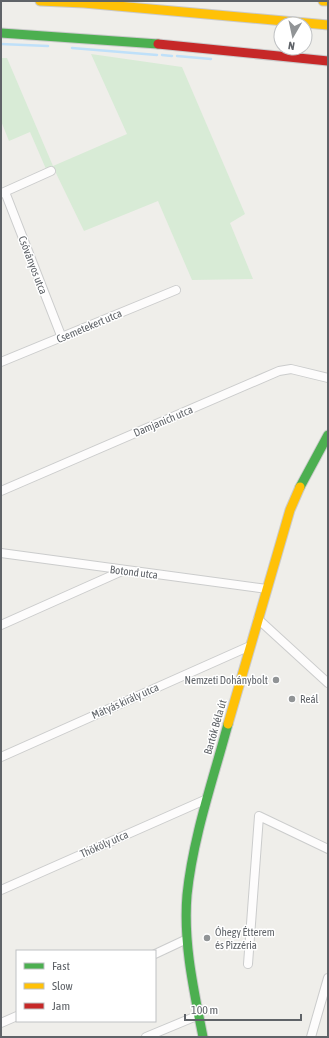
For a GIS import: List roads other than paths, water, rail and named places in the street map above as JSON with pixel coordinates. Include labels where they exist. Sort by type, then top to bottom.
[{"type":"main road","points":[[40,1],[92,3],[328,25]]},
{"type":"main road","points":[[323,1],[328,2]]},
{"type":"main road","points":[[1,33],[150,43],[328,61]]},
{"type":"main road","name":"Bartók Béla út","points":[[202,1037],[189,961],[187,939],[189,878],[195,845],[250,646],[290,510],[308,470],[328,436]]},
{"type":"street","points":[[3,193],[51,171]]},
{"type":"street","name":"Csóványos utca","points":[[3,193],[62,338]]},
{"type":"street","name":"Csemetekert utca","points":[[1,362],[176,290]]},
{"type":"street","name":"Damjanich utca","points":[[1,491],[279,371],[291,370],[328,378]]},
{"type":"street","name":"Botond utca","points":[[1,553],[122,571],[267,589]]},
{"type":"street","points":[[1,625],[122,571]]},
{"type":"street","points":[[258,619],[328,683]]},
{"type":"street","name":"Mátyás király utca","points":[[1,757],[250,646]]},
{"type":"street","name":"Thököly utca","points":[[1,890],[207,799]]},
{"type":"street","points":[[248,964],[259,816],[328,849]]},
{"type":"street","points":[[156,954],[187,939]]},
{"type":"street","points":[[311,1037],[328,982]]},
{"type":"street","points":[[146,1037],[199,1015]]},
{"type":"street","points":[[1,1023],[16,1016]]},
{"type":"waterway","points":[[1,44],[48,46]]},
{"type":"waterway","points":[[72,48],[157,55]]},
{"type":"waterway","points":[[162,55],[172,56]]},
{"type":"waterway","points":[[177,56],[211,59]]},
{"type":"place","name":"Nemzeti Dohánybolt","points":[[276,680]]},
{"type":"place","name":"Reál","points":[[292,699]]},
{"type":"place","name":"Óhegy Étterem és Pizzéria","points":[[207,938]]}]
